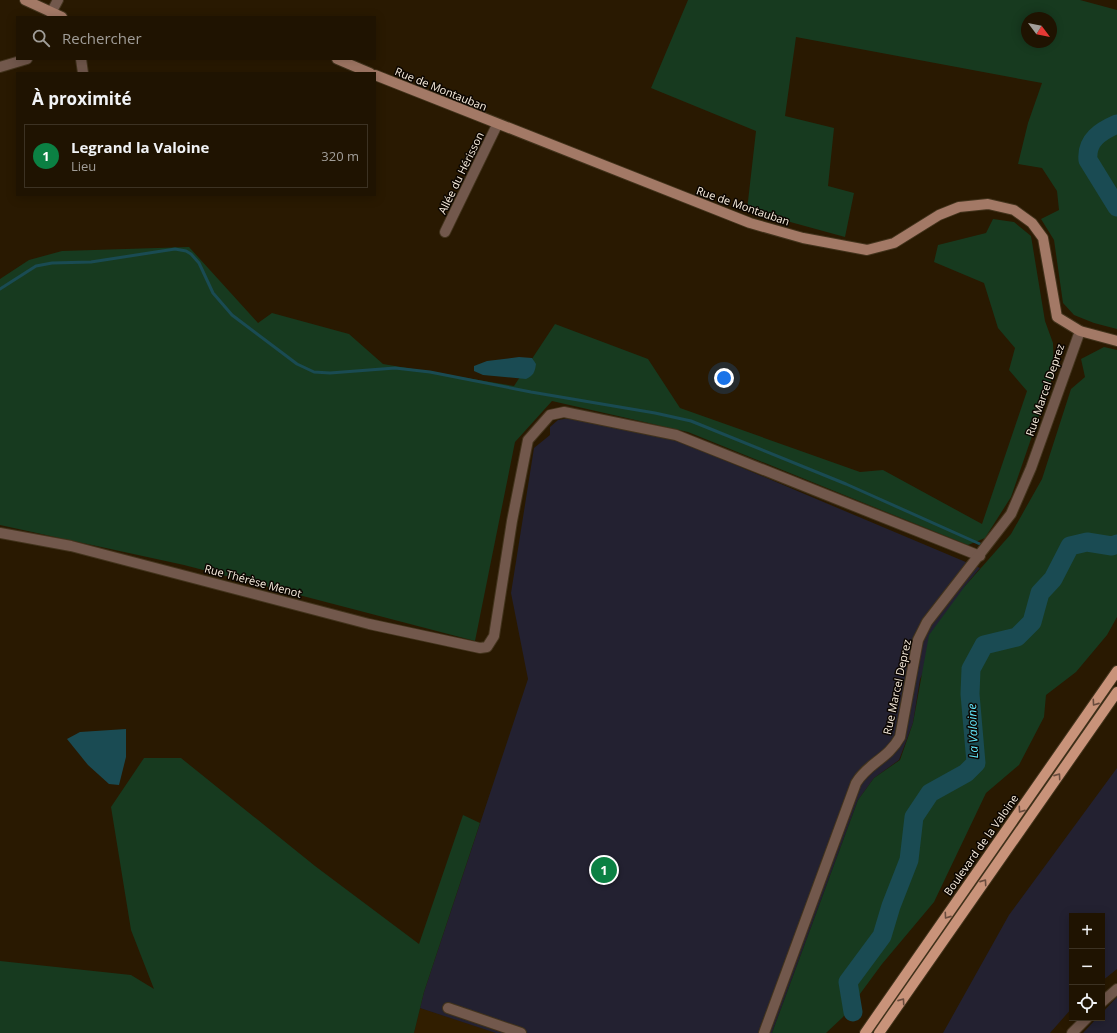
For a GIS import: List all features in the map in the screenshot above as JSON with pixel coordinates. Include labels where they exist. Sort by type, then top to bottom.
[{"type":"main road","name":"Boulevard de la Valoine","points":[[865,1033],[1117,671]]},
{"type":"main road","points":[[880,1033],[1117,692]]},
{"type":"street","points":[[25,0],[59,16]]},
{"type":"street","points":[[50,13],[58,0]]},
{"type":"street","points":[[0,67],[24,60]]},
{"type":"street","points":[[81,60],[83,72]]},
{"type":"street","points":[[339,60],[368,72]]},
{"type":"street","name":"Rue de Montauban","points":[[376,75],[498,125],[750,223],[803,238],[848,248],[866,250],[894,243],[939,215],[959,207],[988,204],[1014,210],[1032,224],[1043,238],[1057,317],[1080,331],[1117,341]]},
{"type":"street","name":"Allée du Hérisson","points":[[445,232],[498,125]]},
{"type":"street","name":"Rue Marcel Deprez","points":[[764,1033],[856,783],[869,767],[894,749],[900,737],[918,640],[927,622],[980,556],[1011,514],[1031,468],[1080,331]]},
{"type":"street","name":"Rue Thérèse Menot","points":[[0,533],[71,546],[369,624],[480,648],[487,647],[494,636],[512,521],[528,440],[550,415],[564,412],[676,435],[980,556]]},
{"type":"street","points":[[1105,1000],[1117,990]]},
{"type":"street","points":[[448,1008],[521,1033]]},
{"type":"street","points":[[1072,1033],[1084,1021]]},
{"type":"shaded area","points":[[570,418],[674,439],[980,568],[965,586],[920,679],[913,723],[899,760],[874,778],[858,800],[772,1033],[496,1033],[420,1008],[528,679],[511,593],[534,448],[550,435],[550,427],[558,420]]},
{"type":"shaded area","points":[[1117,768],[1117,969],[1105,979],[1105,913],[1069,913],[1069,1011],[1050,1033],[943,1033],[1009,915]]},
{"type":"shaded area","points":[[1117,997],[1117,1033],[1083,1033],[1094,1021],[1105,1021],[1105,1010]]},
{"type":"shaded area","points":[[420,1008],[497,1033],[414,1033]]},
{"type":"green space","points":[[688,0],[1080,0],[1117,10],[1117,329],[1094,323],[1074,315],[1063,303],[1054,240],[1041,219],[1059,210],[1057,191],[1042,168],[1018,164],[1028,123],[1042,83],[796,37],[785,116],[834,128],[828,186],[854,193],[845,237],[747,210],[756,131],[651,88]]},
{"type":"green space","points":[[993,219],[1014,222],[1031,236],[1045,321],[1053,343],[1054,372],[1011,497],[985,538],[968,545],[688,432],[552,401],[515,442],[475,641],[184,565],[0,525],[0,279],[29,260],[62,251],[189,247],[258,323],[272,313],[349,334],[383,364],[514,386],[555,324],[648,359],[680,408],[860,472],[883,470],[982,524],[1027,391],[1009,370],[1015,348],[998,328],[984,283],[934,262],[938,245],[986,233]]},
{"type":"green space","points":[[1104,347],[1117,350],[1117,617],[1107,635],[1076,672],[1046,695],[1044,717],[1019,765],[986,793],[934,902],[882,964],[843,1017],[826,1033],[772,1033],[858,800],[874,778],[900,760],[913,723],[929,635],[965,586],[1011,534],[1042,479],[1071,389],[1085,377],[1081,359]]},
{"type":"green space","points":[[144,758],[181,758],[315,866],[419,944],[463,815],[480,823],[424,992],[414,1033],[0,1033],[0,961],[131,975],[154,989],[131,930],[111,807]]},
{"type":"water","points":[[519,357],[532,358],[536,364],[533,373],[526,379],[483,375],[474,371],[474,366],[487,361]]},
{"type":"water","points":[[126,729],[126,757],[119,785],[109,784],[88,765],[67,739],[80,732]]},
{"type":"waterway","name":"La Valoine","points":[[1117,124],[1100,133],[1092,142],[1088,153],[1088,160],[1117,207]]},
{"type":"waterway","points":[[0,289],[36,266],[52,263],[91,262],[175,249],[186,251],[199,263],[213,293],[232,315],[297,364],[314,372],[330,373],[395,368],[430,372],[531,392],[655,413],[691,421],[846,484],[980,544]]},
{"type":"waterway","name":"La Valoine","points":[[853,1012],[848,982],[882,936],[891,906],[909,860],[914,817],[930,793],[966,773],[976,763],[970,694],[971,669],[984,645],[1017,637],[1032,622],[1040,593],[1053,579],[1070,546],[1087,542],[1112,546],[1117,544]]},
{"type":"place","name":"Legrand la Valoine","points":[[604,870]]}]
